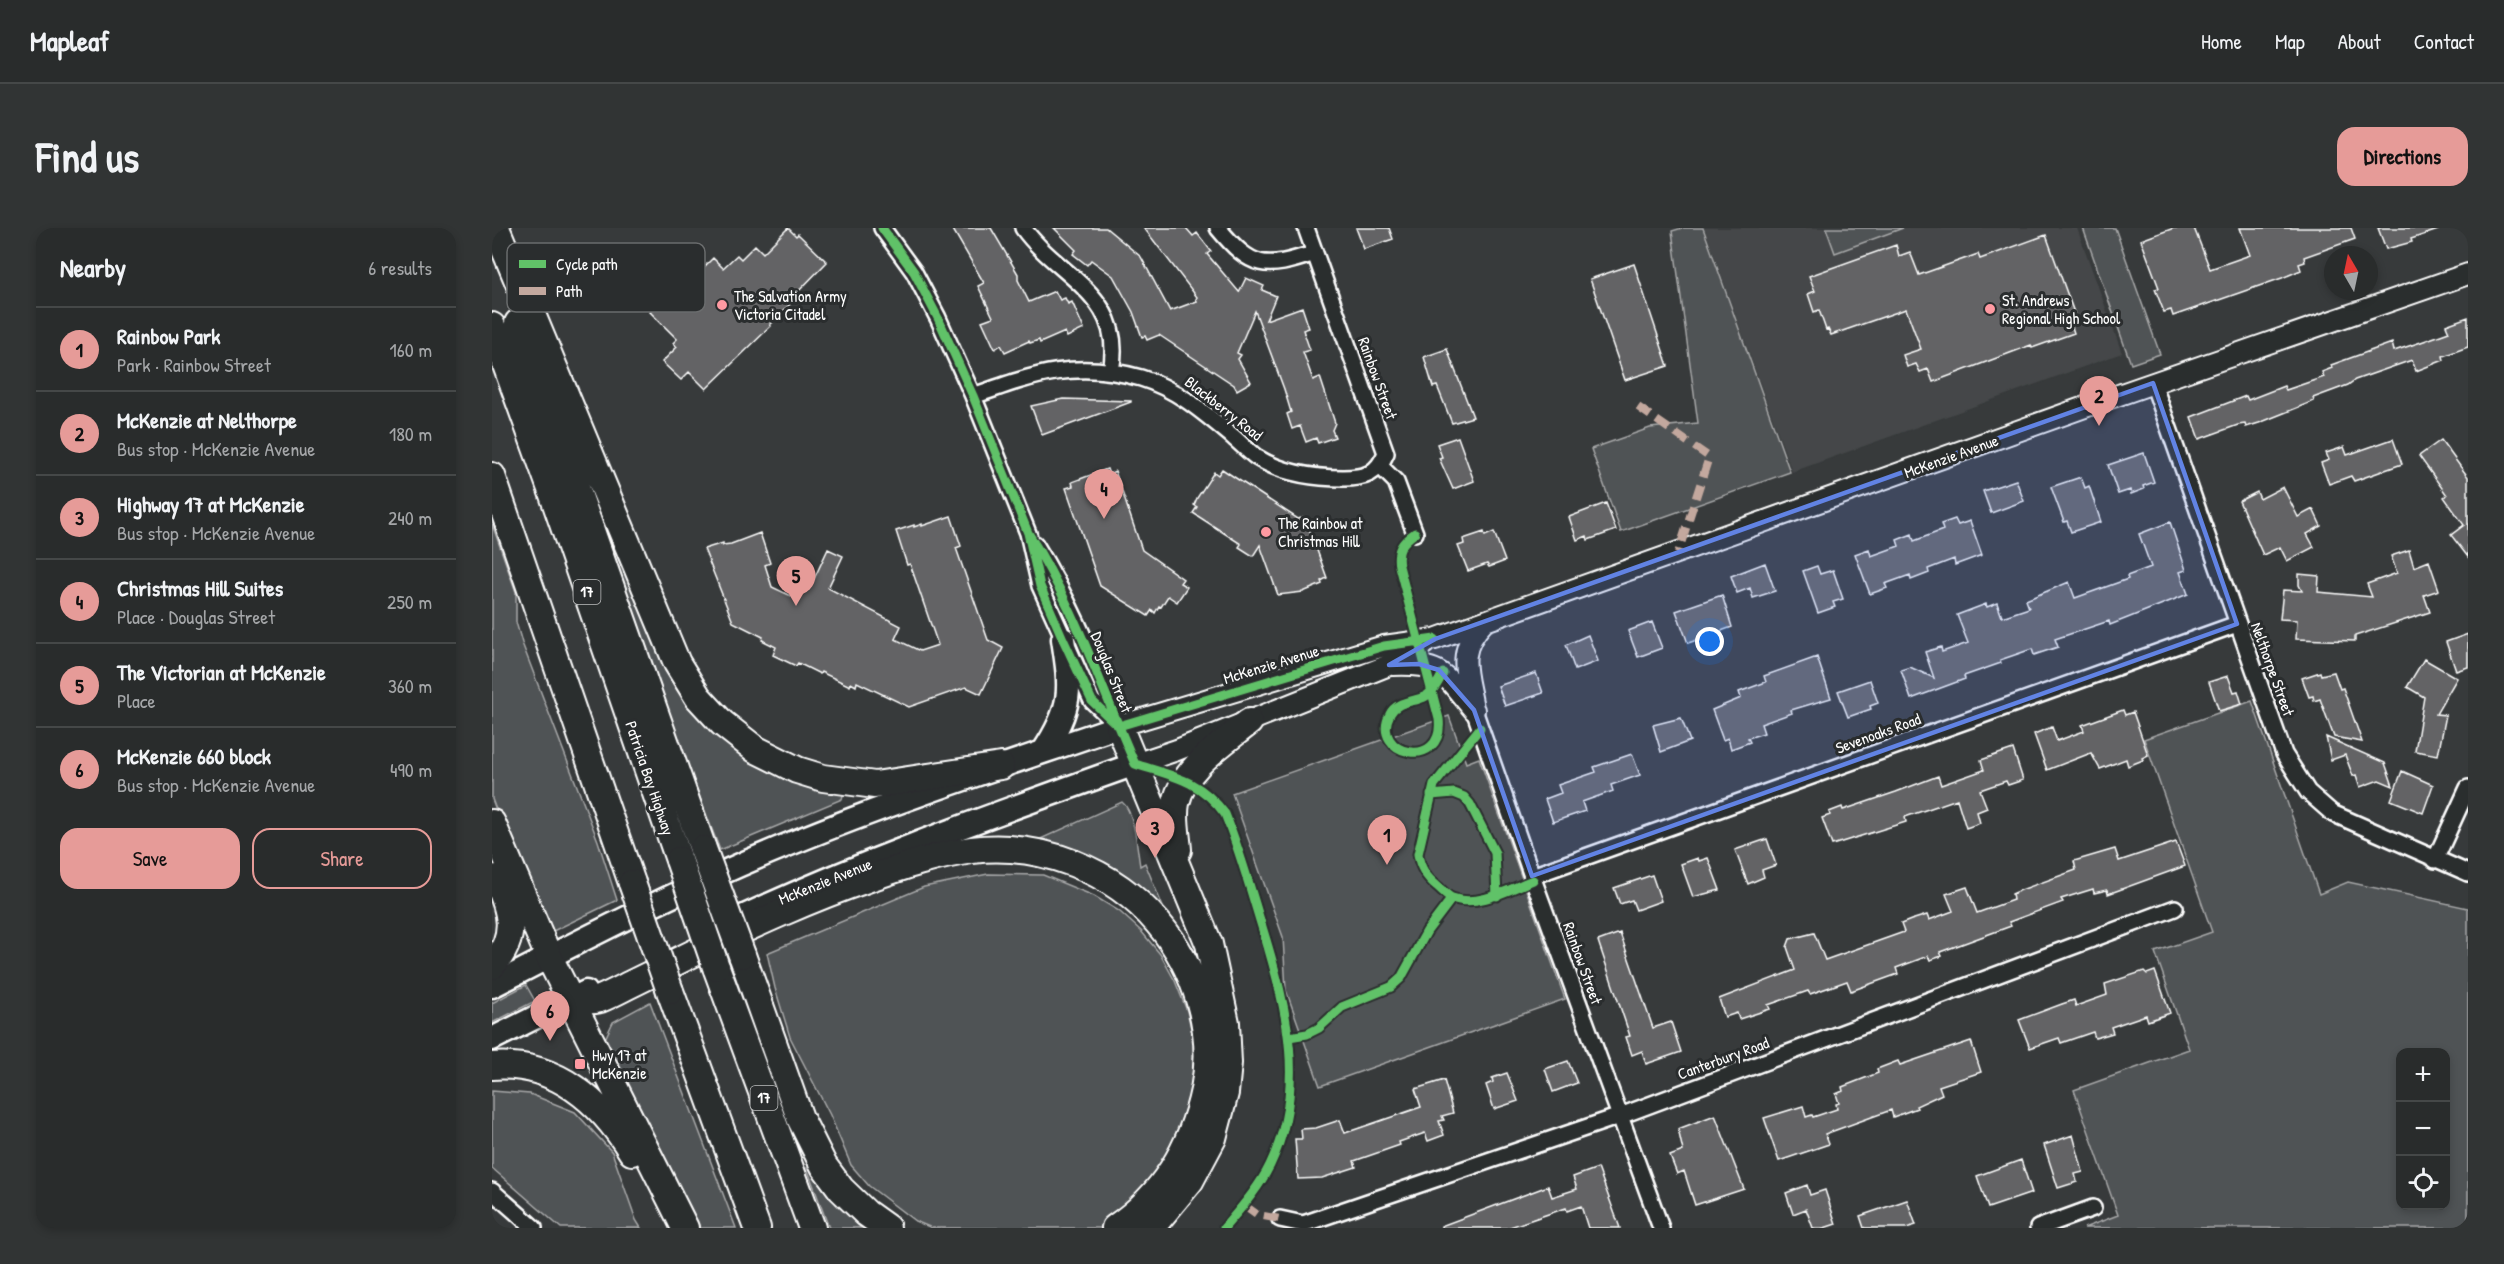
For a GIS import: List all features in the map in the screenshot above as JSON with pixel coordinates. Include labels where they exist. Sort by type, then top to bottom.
[{"type":"highway","points":[[496,228],[507,255]]},
{"type":"highway","points":[[492,252],[507,294]]},
{"type":"highway","points":[[513,312],[800,1119],[824,1166],[841,1189],[866,1213],[887,1228]]},
{"type":"highway","points":[[531,312],[672,653],[698,697],[722,723],[755,749],[797,770],[823,778],[875,785],[1001,766]]},
{"type":"highway","name":"Patricia Bay Highway","points":[[492,326],[555,499],[716,967],[812,1228]]},
{"type":"highway","points":[[492,476],[670,991],[757,1228]]},
{"type":"highway","points":[[1179,868],[1176,804],[1189,775],[1207,756],[1249,722]]},
{"type":"highway","points":[[1119,726],[1209,944],[1226,1023],[1228,1063],[1225,1093],[1214,1138],[1190,1181],[1151,1228]]},
{"type":"highway","points":[[492,823],[549,957],[685,1228]]},
{"type":"highway","points":[[570,1000],[598,1000],[807,902],[881,874],[940,856],[988,849],[1015,849],[1070,861],[1100,875],[1128,893],[1167,934],[1182,957],[1193,982],[1202,1009],[1207,1041],[1207,1078],[1200,1110],[1190,1138],[1171,1176],[1142,1208],[1115,1228]]},
{"type":"highway","points":[[492,869],[508,905],[511,926],[508,939],[492,966]]},
{"type":"highway","points":[[492,1066],[511,1065],[531,1070],[577,1089],[600,1107],[619,1131],[643,1169],[669,1196]]},
{"type":"main road","name":"McKenzie Avenue","points":[[492,986],[730,869],[867,813],[1119,726],[1384,646],[1434,639],[2153,383],[2468,274]]},
{"type":"main road","points":[[1474,710],[1464,655],[1471,635],[1484,622]]},
{"type":"main road","points":[[1044,752],[1065,714],[1068,700],[1070,681],[1064,639]]},
{"type":"main road","name":"McKenzie Avenue","points":[[492,1040],[767,905],[834,876],[1249,722],[1389,665],[1434,639]]},
{"type":"main road","points":[[1389,665],[1419,664],[1439,670],[1474,710]]},
{"type":"street","name":"Douglas Street","points":[[882,228],[914,272],[938,318],[973,396],[1028,533],[1041,586],[1092,701],[1119,726]]},
{"type":"street","points":[[1023,228],[1046,256],[1079,281],[1100,303],[1114,340],[1111,370]]},
{"type":"street","points":[[1218,228],[1238,252],[1252,261],[1273,264],[1315,254]]},
{"type":"street","name":"Rainbow Street","points":[[1306,228],[1386,453],[1380,466]]},
{"type":"street","name":"Blackberry Road","points":[[973,396],[1043,373],[1077,368],[1111,370],[1170,389],[1193,403],[1256,457],[1282,470],[1314,478],[1355,478],[1374,472],[1380,466]]},
{"type":"street","name":"Nelthorpe Street","points":[[2153,383],[2284,754],[2308,792],[2332,813],[2468,873]]},
{"type":"street","points":[[1380,466],[1396,482],[1415,533]]},
{"type":"street","name":"Douglas Street","points":[[1028,533],[1053,573],[1106,689],[1119,726]]},
{"type":"street","name":"Sevenoaks Road","points":[[1532,876],[2237,624]]},
{"type":"street","name":"Rainbow Street","points":[[1474,710],[1532,876],[1661,1228]]},
{"type":"street","points":[[2435,860],[2468,788]]},
{"type":"street","name":"Canterbury Road","points":[[1280,1220],[1303,1224],[1620,1116],[2175,908]]},
{"type":"street","points":[[492,1191],[534,1228]]},
{"type":"street","points":[[2038,1228],[2093,1208]]},
{"type":"highlighted area","points":[[2153,383],[2237,624],[1532,876],[1474,710],[1439,670],[1419,664],[1389,665],[1435,639]]},
{"type":"shaded area","points":[[1682,228],[1703,228],[1790,472],[1621,532],[1591,449],[1650,428],[1698,423],[1672,231]]},
{"type":"shaded area","points":[[1704,228],[2077,228],[2122,353],[1792,472]]},
{"type":"shaded area","points":[[1826,228],[1903,228],[1835,253]]},
{"type":"shaded area","points":[[2083,228],[2115,228],[2160,354],[2131,364]]},
{"type":"shaded area","points":[[492,524],[516,592],[516,622],[522,643],[598,841],[617,900],[549,933],[521,877],[492,799]]},
{"type":"shaded area","points":[[611,538],[699,713],[845,788],[842,799],[720,850],[649,656],[609,539]]},
{"type":"shaded area","points":[[2252,701],[2319,894],[2348,882],[2468,908],[2468,1228],[2084,1228],[2118,1215],[2074,1090],[2189,1049],[2155,952],[2212,932],[2144,739]]},
{"type":"shaded area","points":[[1449,716],[1466,763],[1479,758],[1565,999],[1320,1086],[1286,990],[1283,937],[1232,793]]},
{"type":"shaded area","points":[[1122,802],[1133,822],[1140,866],[1145,863],[1163,907],[1159,908],[1036,841]]},
{"type":"shaded area","points":[[988,874],[1043,875],[1094,896],[1119,911],[1141,931],[1160,954],[1175,981],[1187,1011],[1194,1041],[1194,1095],[1164,1170],[1103,1228],[932,1228],[915,1221],[869,1186],[851,1165],[830,1115],[790,1037],[767,953],[924,887]]},
{"type":"shaded area","points":[[526,985],[535,1001],[492,1023],[492,1003]]},
{"type":"shaded area","points":[[650,1002],[736,1228],[697,1228],[604,1041],[613,1022]]},
{"type":"shaded area","points":[[492,1091],[530,1094],[575,1112],[612,1152],[636,1220],[641,1228],[561,1228],[492,1168]]},
{"type":"shaded area","points":[[810,1165],[836,1204],[861,1228],[829,1228],[807,1168]]},
{"type":"building","name":"The Salvation Army Victoria Citadel","points":[[788,228],[796,236],[798,234],[827,262],[793,297],[795,299],[771,326],[706,389],[689,372],[681,380],[662,362],[677,347],[673,343],[677,339],[650,312],[705,312],[705,266],[713,258],[723,268],[737,255],[741,259],[755,245],[763,253]]},
{"type":"building","points":[[952,228],[991,228],[1018,274],[1018,280],[1029,302],[1055,291],[1060,300],[1065,298],[1068,304],[1072,302],[1084,329],[1067,337],[1065,332],[1040,343],[1039,340],[1030,343],[1029,341],[1005,352],[1001,345],[995,349],[982,321],[993,317],[978,286],[984,283]]},
{"type":"building","points":[[1054,228],[1106,228],[1141,257],[1170,311],[1197,301],[1197,297],[1144,228],[1186,228],[1193,236],[1197,233],[1211,251],[1207,254],[1239,292],[1246,278],[1264,286],[1262,290],[1276,296],[1266,320],[1302,307],[1309,328],[1303,330],[1310,350],[1303,352],[1313,380],[1320,377],[1335,423],[1332,430],[1335,437],[1318,443],[1316,438],[1306,442],[1300,426],[1292,429],[1287,414],[1291,412],[1284,389],[1255,311],[1237,353],[1241,355],[1238,359],[1251,382],[1237,390],[1234,385],[1159,335],[1147,340],[1145,336],[1142,337],[1133,312],[1113,276],[1091,260],[1087,265],[1073,254],[1076,250]]},
{"type":"building","points":[[1356,228],[1389,228],[1393,239],[1364,249]]},
{"type":"building","points":[[2174,228],[2194,228],[2210,269],[2250,255],[2240,228],[2351,228],[2355,239],[2335,246],[2324,246],[2324,250],[2304,257],[2305,262],[2299,264],[2301,270],[2173,316],[2171,310],[2164,312],[2155,289],[2159,288],[2141,240]]},
{"type":"building","points":[[2378,228],[2437,228],[2438,230],[2411,239],[2412,242],[2386,249]]},
{"type":"building","name":"St. Andrews Regional High School","points":[[2046,235],[2077,321],[2071,324],[2074,333],[2032,348],[2031,345],[1933,382],[1928,369],[1920,372],[1916,364],[1907,367],[1903,355],[1921,349],[1906,309],[1831,335],[1828,329],[1826,330],[1819,310],[1814,312],[1808,294],[1815,291],[1809,276],[1896,245],[1899,256],[1910,252],[1919,275],[1978,254],[1980,259]]},
{"type":"building","points":[[1634,264],[1668,366],[1625,380],[1590,279]]},
{"type":"building","points":[[2468,317],[2468,347],[2443,356],[2444,360],[2416,371],[2412,360],[2355,380],[2348,385],[2313,398],[2314,401],[2259,423],[2246,427],[2245,424],[2238,425],[2199,439],[2191,417],[2246,396],[2248,400],[2284,386],[2286,390],[2324,377],[2322,372],[2332,368],[2331,365],[2392,343],[2394,351],[2449,332],[2446,325]]},
{"type":"building","points":[[1447,349],[1473,417],[1452,423],[1437,386],[1433,387],[1424,357]]},
{"type":"building","points":[[1063,399],[1131,402],[1042,435],[1031,406]]},
{"type":"building","points":[[1458,437],[1474,481],[1453,489],[1439,458],[1442,457],[1437,444]]},
{"type":"building","points":[[2393,439],[2402,464],[2354,481],[2351,476],[2329,484],[2321,463],[2329,460],[2326,453],[2344,447],[2347,455]]},
{"type":"building","points":[[2441,440],[2468,477],[2468,557],[2451,535],[2464,525],[2444,497],[2447,495],[2419,456]]},
{"type":"building","points":[[2144,453],[2154,482],[2131,494],[2130,490],[2118,494],[2108,465]]},
{"type":"building","points":[[1107,469],[1109,474],[1115,471],[1142,550],[1183,579],[1180,583],[1187,587],[1177,602],[1168,596],[1155,613],[1152,610],[1148,616],[1100,586],[1066,488],[1073,486],[1072,482]]},
{"type":"building","name":"The Rainbow at Christmas Hill","points":[[1222,469],[1298,519],[1305,517],[1327,578],[1321,581],[1322,584],[1303,592],[1278,595],[1260,545],[1253,556],[1239,547],[1241,544],[1193,513],[1197,507],[1194,505],[1197,498],[1214,472],[1218,475]]},
{"type":"building","points":[[2081,477],[2085,488],[2089,486],[2101,522],[2071,532],[2067,521],[2064,522],[2051,487]]},
{"type":"building","points":[[2016,480],[2024,501],[1991,513],[1983,491]]},
{"type":"building","points":[[2283,487],[2298,517],[2313,509],[2321,526],[2307,534],[2314,547],[2287,561],[2280,547],[2263,555],[2239,501],[2257,492],[2260,499]]},
{"type":"building","points":[[1606,503],[1616,530],[1588,540],[1587,536],[1577,540],[1569,517]]},
{"type":"building","points":[[951,516],[961,546],[956,548],[988,640],[1003,648],[981,694],[966,687],[909,707],[857,682],[856,686],[851,683],[850,686],[821,672],[820,674],[798,663],[796,666],[773,655],[776,647],[762,640],[763,637],[733,622],[704,549],[723,543],[723,545],[731,544],[760,533],[770,563],[765,565],[772,587],[791,596],[801,575],[813,581],[828,549],[843,556],[828,588],[901,626],[895,639],[920,651],[938,645],[896,531],[914,525],[914,527],[922,524],[922,526]]},
{"type":"building","points":[[1955,519],[1958,525],[1970,521],[1982,555],[1955,565],[1954,559],[1928,569],[1929,573],[1911,580],[1910,575],[1885,584],[1887,588],[1870,594],[1855,554],[1869,549],[1871,556],[1899,546],[1897,540],[1912,534],[1914,541],[1943,530],[1941,524]]},
{"type":"building","points":[[2170,522],[2186,570],[2180,572],[2188,594],[2110,625],[2109,621],[2055,639],[2058,647],[2034,655],[2032,649],[2000,660],[2001,663],[1964,676],[1965,679],[1911,699],[1901,670],[1910,667],[1934,678],[1925,652],[1941,647],[1942,652],[1968,643],[1957,615],[1986,604],[1987,607],[1997,603],[2002,617],[2029,608],[2026,600],[2069,582],[2075,598],[2128,579],[2127,576],[2151,567],[2139,534]]},
{"type":"building","points":[[1484,532],[1485,536],[1494,532],[1505,561],[1489,567],[1487,564],[1468,571],[1458,546],[1464,544],[1463,539]]},
{"type":"building","points":[[2409,550],[2414,567],[2429,561],[2439,590],[2424,595],[2430,612],[2355,636],[2355,641],[2296,639],[2297,620],[2280,619],[2283,590],[2302,591],[2299,585],[2299,574],[2319,576],[2318,592],[2372,597],[2367,584],[2397,573],[2391,556]]},
{"type":"building","points":[[1765,563],[1775,591],[1753,598],[1750,588],[1737,593],[1731,576]]},
{"type":"building","points":[[1817,566],[1820,574],[1833,570],[1843,599],[1833,602],[1835,607],[1818,613],[1803,571]]},
{"type":"building","points":[[1722,595],[1732,627],[1721,631],[1723,637],[1702,644],[1700,639],[1688,643],[1676,611]]},
{"type":"building","points":[[1652,622],[1662,648],[1638,657],[1628,631]]},
{"type":"building","points":[[2468,634],[2468,667],[2456,671],[2446,642]]},
{"type":"building","points":[[1588,635],[1598,661],[1575,670],[1566,645]]},
{"type":"building","points":[[1817,657],[1831,698],[1791,710],[1792,713],[1761,724],[1764,733],[1748,738],[1750,742],[1731,749],[1728,738],[1723,740],[1712,710],[1741,698],[1739,692],[1766,682],[1764,676]]},
{"type":"building","points":[[2424,659],[2457,678],[2436,714],[2446,715],[2438,755],[2415,751],[2424,697],[2407,687]]},
{"type":"building","points":[[2320,672],[2321,675],[2334,672],[2340,689],[2343,688],[2362,742],[2334,737],[2320,699],[2314,701],[2313,696],[2309,697],[2302,678]]},
{"type":"building","points":[[1536,673],[1543,693],[1505,706],[1498,686]]},
{"type":"building","points":[[2228,676],[2234,692],[2238,691],[2242,704],[2219,711],[2209,682]]},
{"type":"building","points":[[1870,680],[1878,703],[1870,706],[1871,709],[1848,717],[1838,691]]},
{"type":"building","points":[[2123,710],[2125,715],[2133,712],[2148,755],[2142,758],[2143,760],[2128,766],[2126,759],[2100,769],[2091,753],[2047,770],[2034,734],[2052,727],[2057,741],[2084,731],[2082,725]]},
{"type":"building","points":[[1681,718],[1690,741],[1661,752],[1653,725]]},
{"type":"building","points":[[2326,737],[2385,763],[2393,786],[2379,780],[2360,787],[2345,755],[2331,760]]},
{"type":"building","points":[[2013,749],[2023,780],[2008,785],[2006,781],[1980,790],[1987,808],[1977,812],[1980,823],[1966,828],[1957,799],[1905,817],[1906,822],[1832,845],[1822,818],[1830,815],[1829,812],[1842,807],[1843,810],[1938,776],[1941,785],[1984,770],[1981,760]]},
{"type":"building","points":[[1632,754],[1640,775],[1611,785],[1613,791],[1582,802],[1585,811],[1553,822],[1545,799],[1561,793],[1558,785],[1596,772],[1594,767]]},
{"type":"building","points":[[2402,771],[2433,785],[2423,813],[2391,800]]},
{"type":"building","points":[[1767,839],[1776,865],[1762,870],[1764,877],[1748,884],[1735,850]]},
{"type":"building","points":[[2176,842],[2185,866],[2108,894],[2107,890],[2094,893],[2093,889],[2061,899],[2063,902],[2009,922],[2011,926],[1940,952],[1942,956],[1930,960],[1928,956],[1896,968],[1898,974],[1851,991],[1847,981],[1768,1005],[1770,1009],[1739,1019],[1737,1013],[1725,1017],[1719,999],[1795,970],[1787,947],[1790,939],[1814,933],[1825,960],[1904,932],[1901,924],[1911,920],[1927,915],[1929,920],[1953,911],[1946,894],[1967,887],[1977,913],[2013,900],[2012,894],[2021,890],[2076,870],[2074,861],[2115,849],[2119,861]]},
{"type":"building","points":[[1698,858],[1699,861],[1708,858],[1720,890],[1693,897],[1681,864]]},
{"type":"building","points":[[1652,875],[1661,901],[1636,910],[1632,900],[1620,904],[1614,888]]},
{"type":"building","points":[[1620,933],[1653,1028],[1671,1022],[1681,1052],[1646,1064],[1642,1051],[1632,1055],[1626,1037],[1630,1036],[1598,941]]},
{"type":"building","points":[[2144,971],[2147,974],[2155,971],[2170,1013],[2148,1021],[2146,1015],[2111,1027],[2113,1033],[2095,1038],[2093,1032],[2061,1043],[2059,1038],[2030,1048],[2019,1020],[2074,1000],[2076,1006],[2107,995],[2105,984]]},
{"type":"building","points":[[1971,1041],[1981,1072],[1939,1086],[1942,1094],[1916,1106],[1917,1108],[1893,1117],[1891,1110],[1825,1134],[1829,1144],[1779,1161],[1764,1118],[1803,1106],[1806,1117],[1837,1109],[1836,1104],[1839,1103],[1836,1094],[1843,1091],[1842,1087],[1878,1073],[1877,1069],[1898,1061],[1900,1065]]},
{"type":"building","points":[[1568,1061],[1577,1083],[1553,1092],[1545,1069]]},
{"type":"building","points":[[1507,1073],[1518,1101],[1494,1109],[1486,1085],[1493,1082],[1492,1078]]},
{"type":"building","points":[[1444,1080],[1453,1113],[1442,1116],[1444,1120],[1439,1121],[1444,1135],[1428,1141],[1425,1133],[1399,1142],[1400,1145],[1354,1161],[1356,1167],[1322,1178],[1298,1179],[1295,1139],[1302,1139],[1301,1129],[1316,1128],[1340,1120],[1345,1133],[1421,1107],[1415,1089]]},
{"type":"building","points":[[1715,1115],[1744,1189],[1695,1205],[1684,1171],[1677,1174],[1670,1156],[1683,1151],[1678,1129]]},
{"type":"building","points":[[2073,1135],[2083,1172],[2075,1174],[2077,1182],[2058,1188],[2044,1145]]},
{"type":"building","points":[[2021,1160],[2032,1193],[1988,1208],[1977,1176]]},
{"type":"building","points":[[1598,1168],[1620,1228],[1588,1228],[1581,1206],[1567,1211],[1566,1208],[1507,1228],[1441,1228],[1441,1226],[1548,1186],[1552,1197],[1577,1189],[1573,1177]]},
{"type":"building","points":[[1807,1185],[1810,1195],[1825,1190],[1836,1224],[1824,1228],[1813,1228],[1806,1209],[1793,1214],[1786,1193]]},
{"type":"building","points":[[1907,1200],[1916,1225],[1906,1228],[1864,1228],[1860,1216]]},
{"type":"marked path","points":[[1638,407],[1709,457],[1678,553]]},
{"type":"marked path","points":[[1244,1205],[1258,1215],[1280,1219]]},
{"type":"cycle path","points":[[882,228],[914,272],[938,318],[973,396],[1028,533],[1040,586],[1063,639],[1092,701],[1116,724]]},
{"type":"cycle path","points":[[1028,533],[1060,589],[1135,764],[1174,776],[1196,786],[1225,814],[1272,959],[1286,1018],[1290,1077],[1288,1107],[1281,1136],[1266,1174],[1224,1228]]},
{"type":"cycle path","points":[[1415,533],[1401,547],[1398,560],[1399,566],[1439,719],[1438,736],[1431,746],[1421,752],[1409,752],[1398,748],[1390,740],[1386,728],[1390,714],[1397,706],[1429,694],[1431,691],[1434,689],[1443,673]]},
{"type":"cycle path","points":[[1119,726],[1384,646],[1435,639]]},
{"type":"cycle path","points":[[1480,728],[1434,785],[1418,854],[1420,864],[1433,883],[1450,897],[1462,900],[1483,899],[1533,880]]},
{"type":"cycle path","points":[[1431,795],[1454,793],[1464,797],[1470,804],[1495,853],[1497,896]]},
{"type":"cycle path","points":[[1289,1037],[1307,1034],[1319,1028],[1342,1007],[1391,987],[1401,978],[1427,931],[1452,898]]},
{"type":"place","name":"The Salvation Army Victoria Citadel","points":[[722,305]]},
{"type":"place","name":"St. Andrews Regional High School","points":[[1990,309]]},
{"type":"place","name":"McKenzie at Nelthorpe","points":[[2099,426]]},
{"type":"place","name":"Christmas Hill Suites","points":[[1104,519]]},
{"type":"place","name":"The Rainbow at Christmas Hill","points":[[1266,532]]},
{"type":"place","name":"The Victorian at McKenzie","points":[[796,606]]},
{"type":"place","name":"Highway 17 at McKenzie","points":[[1155,858]]},
{"type":"place","name":"Rainbow Park","points":[[1387,865]]},
{"type":"place","name":"McKenzie 660 block","points":[[550,1041]]},
{"type":"place","name":"Hwy 17 at McKenzie","points":[[580,1064]]}]
